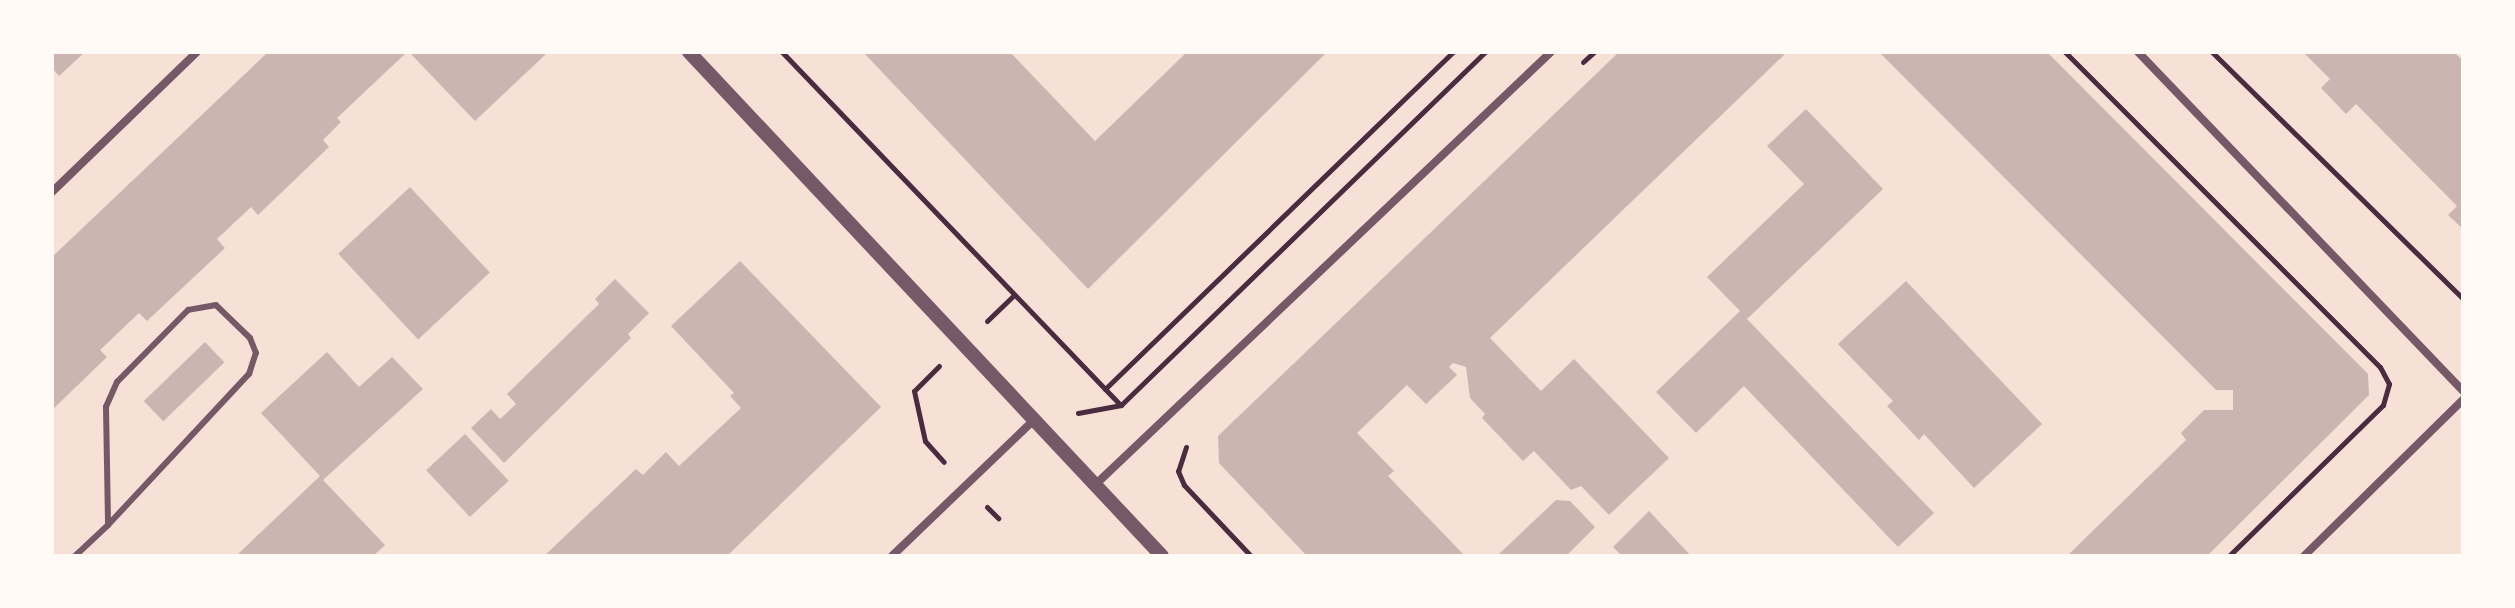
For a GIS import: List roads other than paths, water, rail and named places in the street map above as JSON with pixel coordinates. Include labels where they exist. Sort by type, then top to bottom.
[{"type":"street","points":[[52,192],[197,52]]},
{"type":"street","points":[[689,52],[1162,556]]},
{"type":"street","points":[[1095,485],[1551,52]]},
{"type":"street","points":[[2138,52],[2463,391]]},
{"type":"street","points":[[2304,556],[2463,400]]},
{"type":"street","points":[[892,556],[1033,421]]},
{"type":"lane","points":[[75,556],[108,525],[249,374],[256,353],[250,338],[216,305],[188,310],[117,382],[106,407],[108,525]]}]
